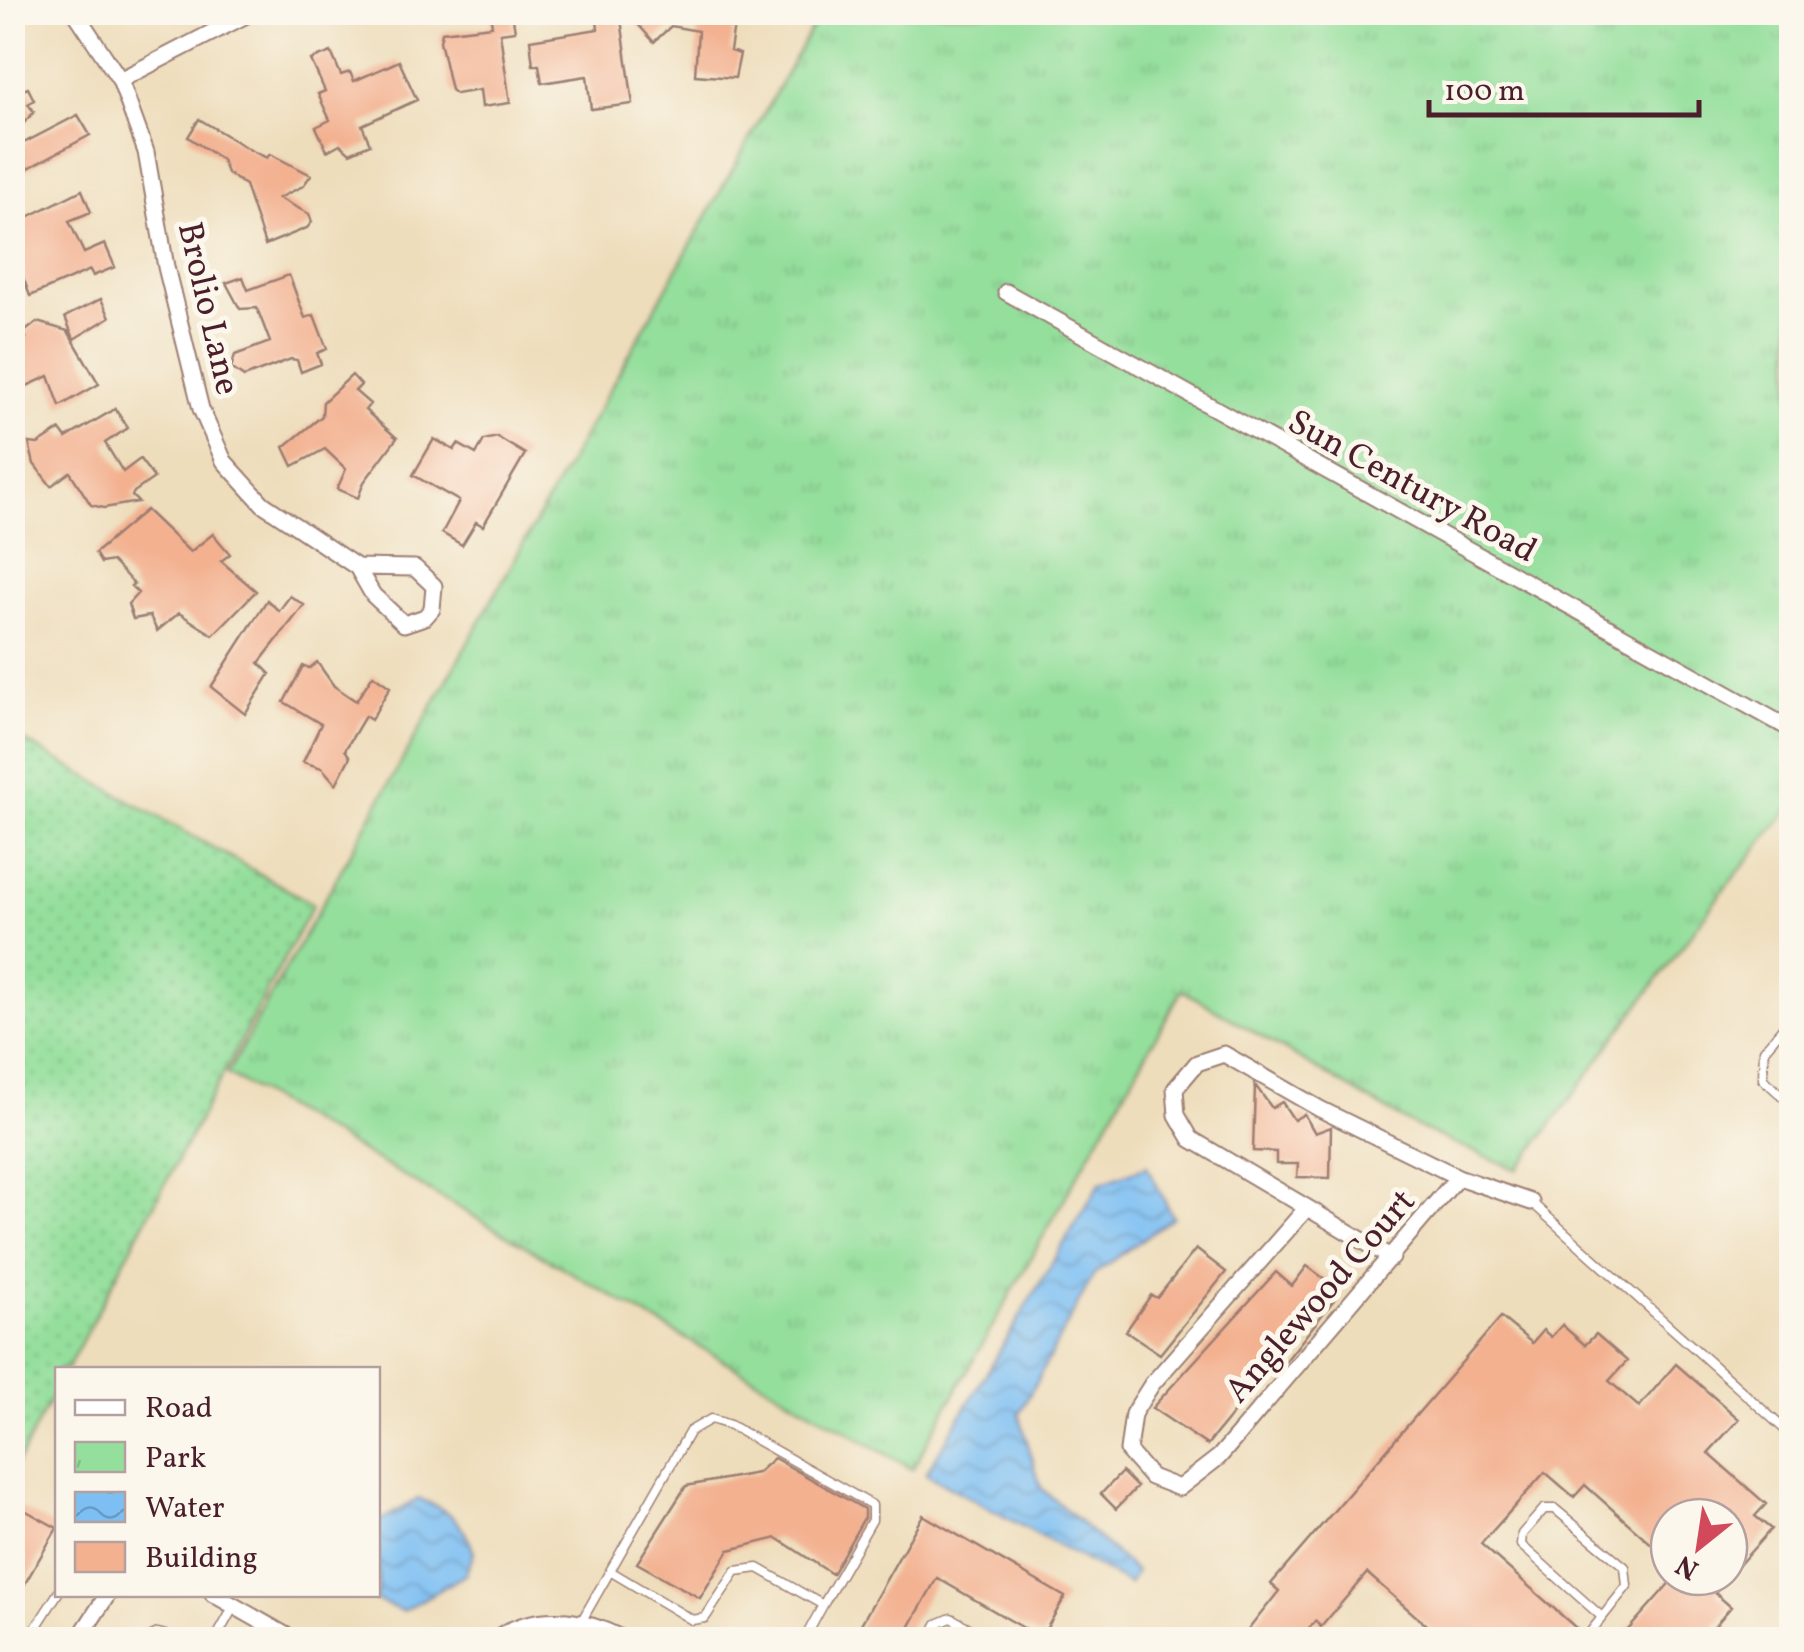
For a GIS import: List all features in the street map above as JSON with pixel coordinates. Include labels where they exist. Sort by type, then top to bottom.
[{"type":"street","name":"Brolio Lane","points":[[76,12],[120,80],[146,152],[166,267],[201,409],[224,461],[263,504],[358,567],[373,594],[404,624],[425,617],[432,609],[434,586],[415,568],[358,567]]},
{"type":"street","points":[[120,80],[252,12]]},
{"type":"street","name":"Sun Century Road","points":[[1006,292],[1792,730]]},
{"type":"street","points":[[1392,1258],[1190,1139],[1177,1115],[1175,1089],[1197,1063],[1224,1054],[1320,1110],[1458,1177]]},
{"type":"street","name":"Anglewood Court","points":[[1305,1210],[1152,1384],[1133,1414],[1128,1451],[1151,1478],[1179,1488],[1219,1457],[1458,1177],[1532,1202]]},
{"type":"street","points":[[78,1640],[106,1597]]},
{"type":"street","points":[[218,1597],[294,1640]]},
{"type":"street","points":[[494,1640],[533,1622],[581,1622],[624,1640]]},
{"type":"lane","points":[[1792,1016],[1764,1050],[1763,1079],[1792,1105]]},
{"type":"lane","name":"Anglewood Court","points":[[1532,1202],[1792,1436]]},
{"type":"lane","points":[[581,1622],[690,1431],[711,1419],[730,1424],[872,1505],[872,1520],[804,1640]]},
{"type":"lane","points":[[1584,1640],[1602,1618],[1627,1586],[1625,1567],[1556,1509],[1544,1509],[1522,1534],[1521,1545],[1602,1618]]},
{"type":"lane","points":[[610,1571],[692,1620],[705,1618],[736,1570],[758,1568],[823,1605]]},
{"type":"lane","points":[[28,1640],[55,1597]]},
{"type":"lane","points":[[215,1640],[234,1606]]},
{"type":"lane","points":[[929,1640],[937,1624],[951,1618],[991,1640]]},
{"type":"lane","points":[[143,1640],[158,1633],[184,1640]]},
{"type":"green space","points":[[820,13],[1791,13],[1791,807],[1722,892],[1518,1170],[1416,1127],[1182,990],[912,1469],[227,1074]]},
{"type":"green space","points":[[13,735],[313,904],[68,1367],[55,1367],[55,1391],[13,1471]]},
{"type":"water","points":[[1147,1166],[1173,1217],[1094,1274],[1019,1414],[1041,1488],[1136,1572],[1129,1584],[926,1474],[1100,1183]]},
{"type":"water","points":[[418,1499],[438,1507],[465,1532],[474,1552],[465,1575],[402,1611],[369,1597],[380,1597],[380,1521]]},
{"type":"building","points":[[490,12],[512,12],[515,31],[500,33],[510,103],[482,107],[480,90],[456,94],[451,90],[440,41],[442,32],[492,26]]},
{"type":"building","points":[[596,12],[620,12],[633,104],[591,109],[587,76],[542,83],[539,65],[533,65],[530,40],[598,29]]},
{"type":"building","points":[[640,12],[736,12],[730,51],[740,54],[735,78],[695,75],[698,31],[671,26],[654,42],[634,20]]},
{"type":"building","points":[[331,52],[341,75],[350,72],[354,81],[399,61],[417,100],[362,125],[370,144],[350,153],[340,144],[327,151],[316,127],[330,120],[318,94],[325,91],[311,60]]},
{"type":"building","points":[[12,81],[20,91],[28,88],[34,100],[28,104],[34,112],[12,136]]},
{"type":"building","points":[[78,115],[90,135],[12,177],[12,149]]},
{"type":"building","points":[[199,119],[252,151],[267,158],[270,154],[311,175],[303,186],[279,198],[309,214],[312,222],[307,228],[265,245],[245,185],[227,173],[222,160],[188,137]]},
{"type":"building","points":[[82,190],[91,212],[69,221],[84,253],[105,244],[115,267],[93,276],[90,270],[30,296],[12,247],[12,225]]},
{"type":"building","points":[[289,275],[305,318],[314,315],[327,349],[317,353],[321,364],[301,372],[297,360],[291,359],[244,377],[231,368],[235,355],[270,342],[257,308],[240,309],[226,283],[243,277],[248,290]]},
{"type":"building","points":[[101,299],[110,317],[74,339],[65,317]]},
{"type":"building","points":[[37,322],[68,331],[99,384],[60,406],[49,376],[18,390],[12,379],[12,344],[26,338],[23,333]]},
{"type":"building","points":[[352,375],[361,385],[355,391],[370,404],[365,410],[397,438],[364,482],[358,498],[337,489],[346,469],[325,449],[293,466],[284,447],[322,416],[323,402]]},
{"type":"building","points":[[115,409],[128,428],[105,443],[123,472],[140,459],[154,478],[134,492],[132,496],[138,502],[104,508],[91,505],[70,472],[51,486],[34,464],[29,443],[38,444],[60,430],[66,438]]},
{"type":"building","points":[[497,437],[525,454],[483,526],[476,522],[462,545],[442,533],[459,501],[413,475],[434,439],[454,450],[458,444],[476,454],[484,440]]},
{"type":"building","points":[[146,510],[190,552],[213,534],[230,554],[221,561],[256,591],[213,635],[179,613],[157,631],[150,616],[133,619],[128,604],[138,593],[131,586],[134,584],[112,561],[101,563],[95,553]]},
{"type":"building","points":[[290,596],[304,605],[259,663],[270,674],[245,714],[211,687],[267,600],[279,611]]},
{"type":"building","points":[[317,662],[334,686],[356,701],[373,675],[390,687],[371,720],[365,716],[345,750],[350,757],[336,784],[322,768],[303,762],[321,724],[284,702],[303,666],[310,668]]},
{"type":"building","points":[[1255,1085],[1272,1108],[1282,1102],[1294,1120],[1304,1114],[1315,1133],[1331,1127],[1330,1178],[1297,1177],[1298,1164],[1276,1164],[1276,1152],[1253,1151]]},
{"type":"building","points":[[1196,1249],[1226,1272],[1160,1354],[1126,1331],[1151,1295],[1157,1298]]},
{"type":"building","points":[[1307,1266],[1341,1291],[1274,1376],[1267,1371],[1207,1445],[1152,1408],[1276,1272],[1292,1286]]},
{"type":"building","points":[[1501,1317],[1532,1343],[1543,1330],[1551,1337],[1562,1325],[1585,1345],[1596,1334],[1627,1361],[1609,1381],[1639,1407],[1676,1364],[1739,1419],[1708,1453],[1766,1504],[1755,1516],[1771,1529],[1749,1554],[1749,1497],[1649,1497],[1649,1542],[1585,1485],[1574,1497],[1545,1472],[1481,1544],[1576,1628],[1566,1640],[1443,1640],[1367,1573],[1321,1627],[1315,1621],[1300,1640],[1259,1640],[1248,1630],[1279,1591],[1271,1584]]},
{"type":"building","points":[[774,1458],[864,1509],[864,1518],[832,1574],[777,1538],[729,1550],[700,1598],[637,1563],[686,1486],[757,1473]]},
{"type":"building","points":[[1122,1472],[1137,1487],[1116,1509],[1101,1494]]},
{"type":"building","points":[[12,1503],[55,1527],[55,1531],[12,1606]]},
{"type":"building","points":[[923,1515],[1065,1597],[1041,1638],[937,1578],[902,1640],[852,1640]]},
{"type":"building","points":[[1657,1597],[1720,1597],[1731,1607],[1703,1640],[1619,1640]]}]
